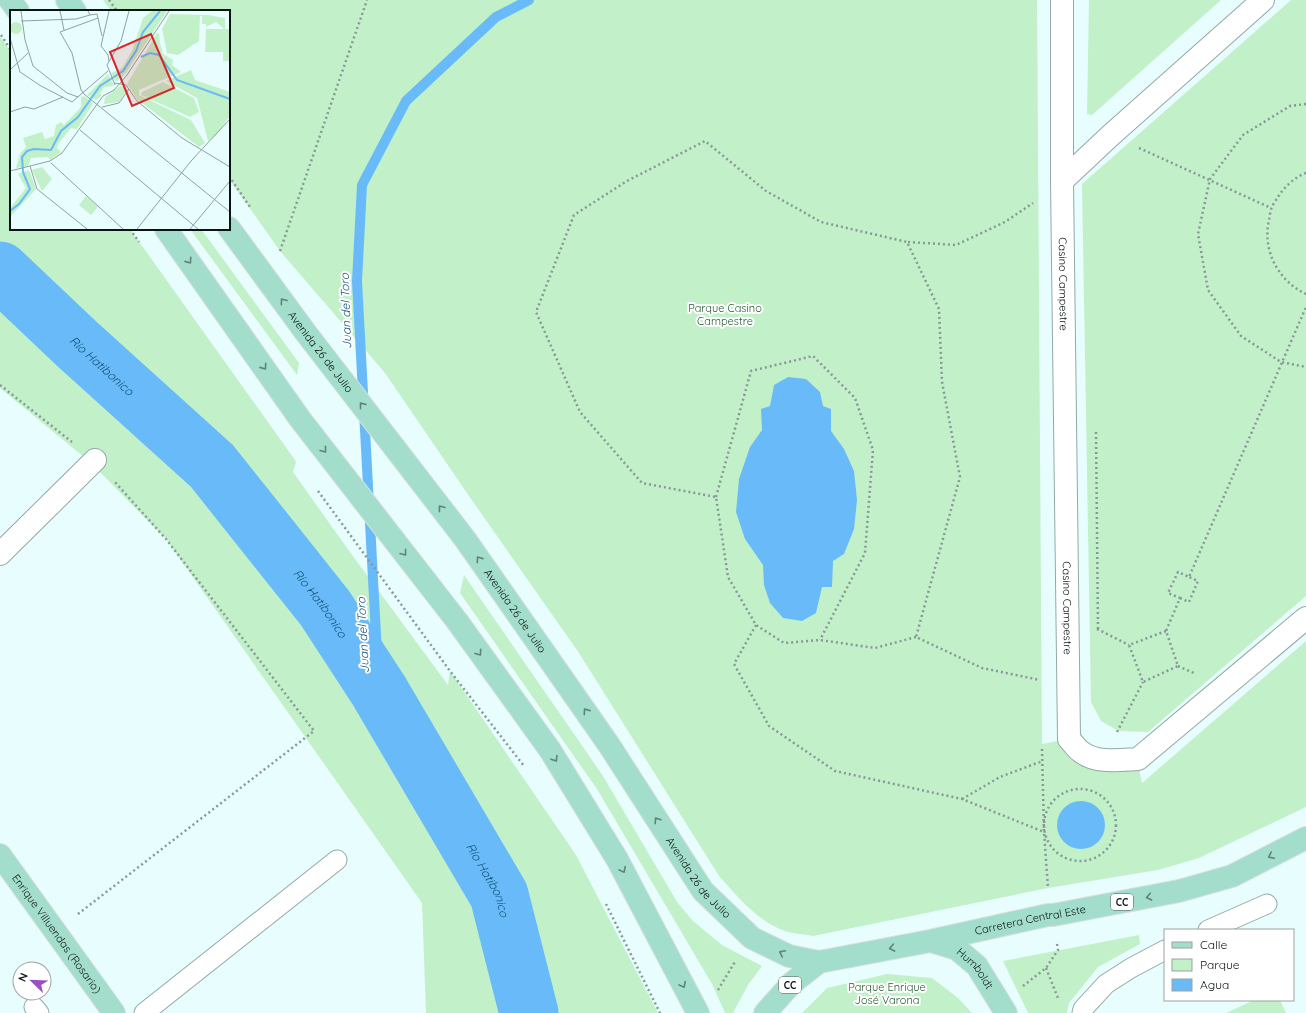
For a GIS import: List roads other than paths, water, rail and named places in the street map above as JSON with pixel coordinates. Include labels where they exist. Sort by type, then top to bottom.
[{"type":"main road","points":[[10,0],[17,10]]},
{"type":"main road","points":[[67,0],[74,10]]},
{"type":"main road","name":"Avenida 26 de Julio","points":[[230,229],[306,333],[465,539],[609,745],[703,891],[752,938],[789,956],[819,962]]},
{"type":"main road","points":[[167,230],[300,419],[457,622],[550,750],[618,859],[698,1013]]},
{"type":"main road","name":"Carretera Central Este","points":[[765,1013],[792,983],[819,962],[930,941],[1048,915],[1179,891],[1232,876],[1306,838]]},
{"type":"main road","name":"Enrique Villuendas (Rosario)","points":[[0,855],[114,1013]]},
{"type":"main road","name":"Humboldt","points":[[930,941],[957,949],[977,966],[1003,1008]]},
{"type":"street","name":"Casino Campestre","points":[[1062,0],[1062,181],[1069,739],[1080,752],[1096,759],[1116,761],[1138,759],[1306,618]]},
{"type":"street","points":[[1062,181],[1111,135],[1263,0]]},
{"type":"street","points":[[0,554],[95,460]]},
{"type":"lane","points":[[144,1013],[337,860]]},
{"type":"lane","points":[[1210,929],[1267,904]]},
{"type":"lane","points":[[1082,1013],[1083,1009],[1106,984],[1131,968],[1164,951]]},
{"type":"water","points":[[788,377],[806,379],[820,392],[823,406],[831,409],[831,431],[844,449],[854,471],[857,500],[854,529],[844,554],[833,561],[832,587],[822,587],[816,613],[802,621],[783,618],[770,603],[764,585],[763,565],[745,539],[736,512],[739,479],[750,447],[762,430],[761,409],[770,406],[774,385]]},
{"type":"water","points":[[1076,801],[1086,801],[1095,805],[1101,811],[1104,816],[1104,834],[1095,845],[1086,849],[1076,849],[1067,845],[1061,839],[1057,830],[1057,820],[1061,811],[1067,805]]},
{"type":"waterway","name":"Juan del Toro","points":[[379,691],[357,281],[362,185],[406,101],[496,17],[529,0]]},
{"type":"waterway","name":"Río Hatibonico","points":[[0,271],[77,344],[212,466],[325,608],[379,691],[499,895],[529,1013]]},
{"type":"park label","name":"Parque Casino Campestre","points":[[725,314]]},
{"type":"park label","name":"Parque Enrique José Varona","points":[[887,993]]}]
